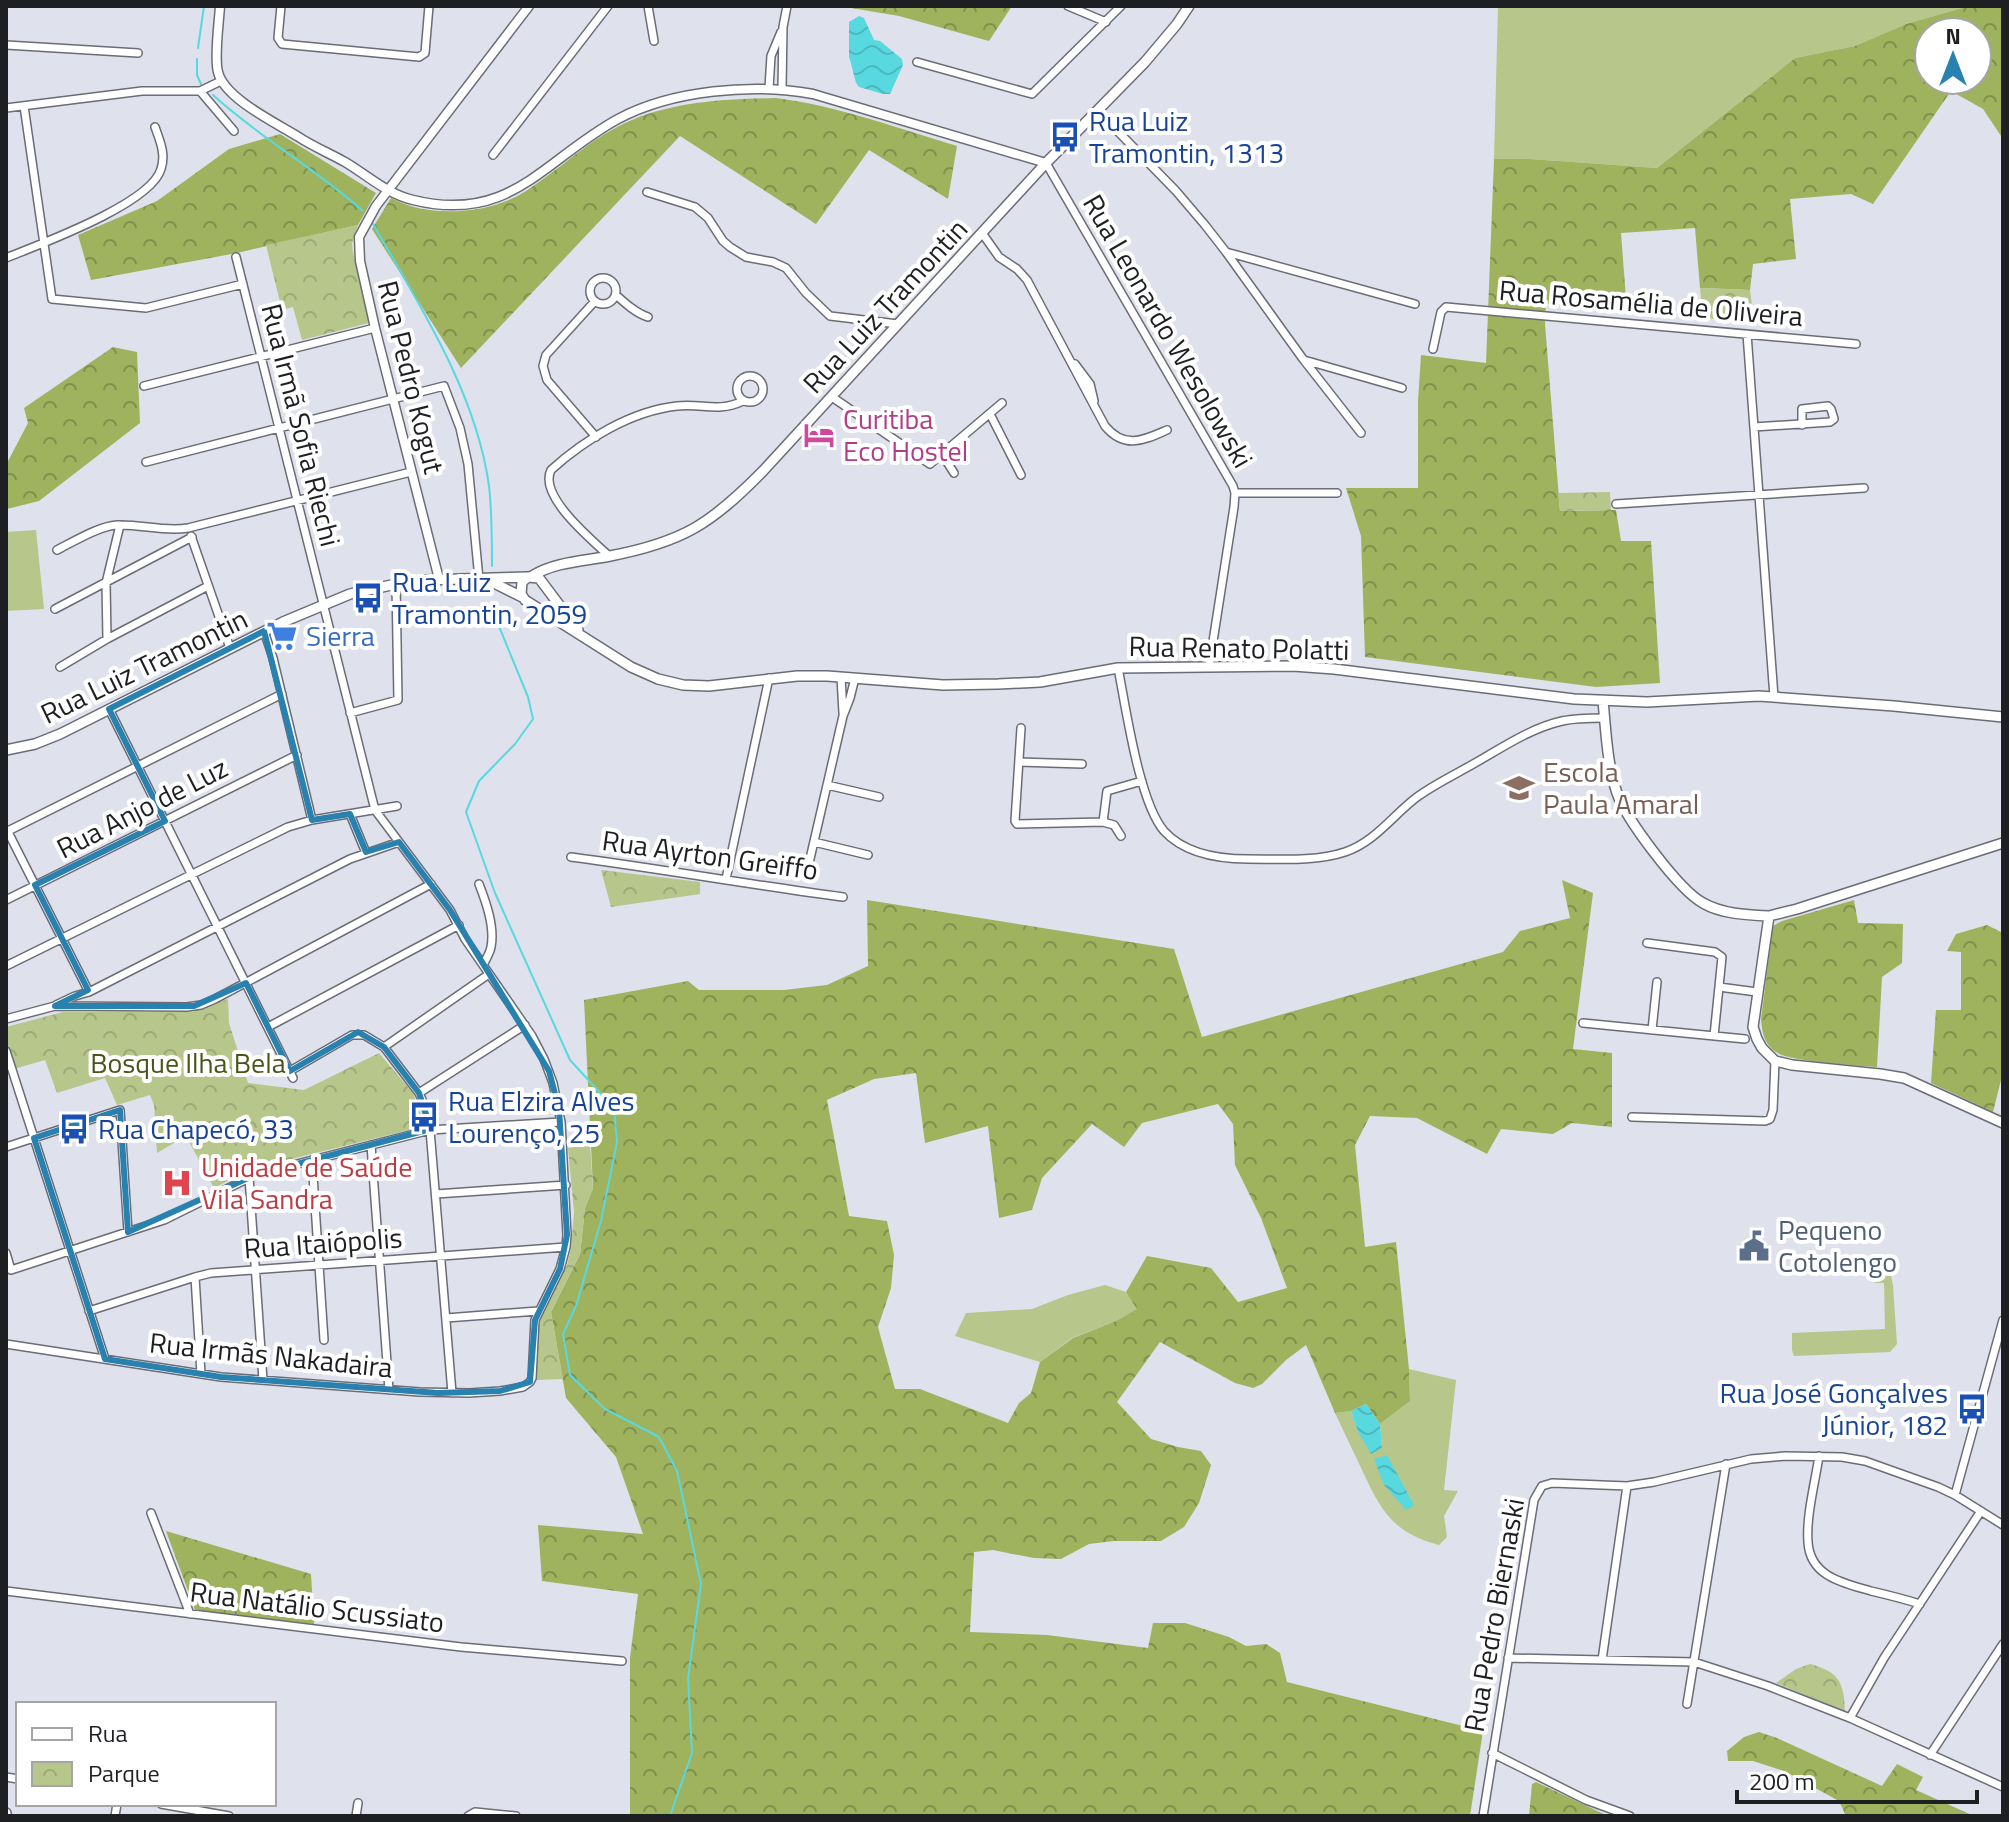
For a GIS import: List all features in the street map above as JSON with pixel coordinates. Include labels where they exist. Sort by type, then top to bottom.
[{"type":"main road","name":"Rua Luiz Tramontin","points":[[6,750],[44,741],[264,631],[323,604],[361,591],[439,579],[530,577],[547,569],[685,535],[710,519],[750,485],[1167,36],[1189,6]]},
{"type":"main road","points":[[545,585],[539,578],[530,577],[520,586],[524,598],[534,602],[542,599],[545,585],[566,564]]},
{"type":"main road","name":"Rua Luiz Tramontin","points":[[482,579],[524,598]]},
{"type":"main road","name":"Rua Renato Polatti","points":[[545,585],[582,634]]},
{"type":"main road","name":"Rua Renato Polatti","points":[[524,598],[631,667],[683,685],[709,686],[797,676],[988,685],[1040,682],[1118,668],[1321,667],[1574,699],[1647,702],[1774,697],[2003,717]]},
{"type":"main road","points":[[1603,701],[1614,781],[1623,807],[1671,872],[1695,898],[1713,908],[1769,916],[2003,843]]},
{"type":"main road","points":[[1769,916],[1754,1033],[1762,1048],[1775,1061],[1904,1078],[2003,1123]]},
{"type":"street","points":[[220,6],[217,65],[221,81],[251,107],[307,143],[348,164],[387,191],[413,200],[446,205],[494,200],[535,179],[601,129],[635,111],[705,94],[769,88],[834,99],[1046,163]]},
{"type":"street","points":[[281,6],[278,38],[282,44],[419,57],[425,53],[429,6]]},
{"type":"street","name":"Rua Pedro Kogut","points":[[439,579],[375,328],[358,243],[362,230],[387,191],[529,6]]},
{"type":"street","points":[[493,155],[608,6]]},
{"type":"street","points":[[648,6],[654,41]]},
{"type":"street","points":[[782,89],[783,27],[787,6]]},
{"type":"street","points":[[1068,6],[1106,22]]},
{"type":"street","points":[[917,62],[1032,94],[1121,6]]},
{"type":"street","points":[[769,88],[771,56],[783,27]]},
{"type":"street","points":[[6,45],[138,53]]},
{"type":"street","points":[[6,108],[142,91],[200,91],[221,81]]},
{"type":"street","points":[[200,91],[234,131]]},
{"type":"street","points":[[24,106],[52,299],[146,308],[243,284]]},
{"type":"street","points":[[1098,111],[1176,191],[1226,252],[1361,433]]},
{"type":"street","points":[[6,258],[106,214],[137,197],[153,183],[163,160],[155,127]]},
{"type":"street","name":"Rua Leonardo Wesolowski","points":[[1046,163],[1235,493],[1209,667]]},
{"type":"street","points":[[647,192],[695,207],[708,218],[730,247],[746,257],[786,268],[830,316],[898,324]]},
{"type":"street","points":[[982,233],[999,257],[1023,274],[1110,432],[1122,439],[1138,441],[1167,430]]},
{"type":"street","points":[[1226,252],[1415,304]]},
{"type":"street","name":"Rua Irmã Sofia Riechi","points":[[236,257],[375,810]]},
{"type":"street","points":[[606,278],[616,286],[616,295],[607,304],[599,303],[592,298],[590,289],[594,281],[606,278]]},
{"type":"street","points":[[616,295],[648,317]]},
{"type":"street","points":[[595,301],[549,351],[543,366],[547,380],[596,437]]},
{"type":"street","name":"Rua Rosamélia de Oliveira","points":[[1433,349],[1443,308],[1446,307],[1856,344]]},
{"type":"street","points":[[144,386],[375,328]]},
{"type":"street","points":[[1747,334],[1774,697]]},
{"type":"street","points":[[1303,359],[1402,388]]},
{"type":"street","points":[[146,462],[444,386],[460,428],[468,464],[482,579]]},
{"type":"street","points":[[832,397],[930,464],[1002,403]]},
{"type":"street","points":[[609,556],[569,517],[548,480],[551,470],[596,437],[659,409],[686,405],[724,408],[743,401]]},
{"type":"street","points":[[1754,427],[1802,425],[1833,421],[1831,409],[1828,406],[1802,409],[1802,425]]},
{"type":"street","points":[[990,414],[1021,475]]},
{"type":"street","points":[[942,454],[954,473]]},
{"type":"street","points":[[57,550],[103,529],[120,525],[168,530],[188,528],[411,472]]},
{"type":"street","points":[[1616,504],[1864,488]]},
{"type":"street","points":[[1235,493],[1337,493]]},
{"type":"street","points":[[107,639],[106,583],[120,525]]},
{"type":"street","points":[[188,528],[230,648]]},
{"type":"street","points":[[55,609],[192,537]]},
{"type":"street","points":[[350,713],[398,700],[396,584]]},
{"type":"street","points":[[60,667],[208,586]]},
{"type":"street","points":[[264,631],[312,820]]},
{"type":"street","points":[[1118,668],[1142,781],[1152,810],[1164,831],[1196,852],[1238,859],[1330,855],[1360,846],[1418,797],[1503,747],[1544,726],[1574,719],[1605,718]]},
{"type":"street","points":[[841,677],[843,716]]},
{"type":"street","points":[[726,879],[769,678]]},
{"type":"street","points":[[809,863],[843,716],[855,678]]},
{"type":"street","points":[[89,992],[7,831],[282,694]]},
{"type":"street","points":[[1574,699],[1574,719]]},
{"type":"street","points":[[109,709],[291,1074],[356,1034],[364,1035],[384,1047],[419,1093],[428,1113],[430,1130],[452,1393]]},
{"type":"street","points":[[1021,728],[1017,824],[1103,822],[1114,825],[1121,836]]},
{"type":"street","name":"Rua Anjo de Luz","points":[[6,900],[297,755]]},
{"type":"street","points":[[1019,762],[1082,764]]},
{"type":"street","points":[[1103,822],[1107,791],[1142,781]]},
{"type":"street","points":[[827,785],[879,797]]},
{"type":"street","points":[[6,966],[276,832],[312,820],[397,806]]},
{"type":"street","points":[[375,810],[450,910],[465,939],[525,1025],[549,1071],[561,1122],[566,1185],[566,1247],[557,1277],[538,1311],[446,1318]]},
{"type":"street","points":[[350,814],[366,853]]},
{"type":"street","points":[[6,1019],[55,1006],[89,992],[366,853],[399,842]]},
{"type":"street","points":[[814,842],[868,855]]},
{"type":"street","name":"Rua Ayrton Greiffo","points":[[571,857],[843,897]]},
{"type":"street","points":[[55,1006],[194,1006],[208,1002],[431,884]]},
{"type":"street","points":[[479,884],[492,939],[490,953],[483,965]]},
{"type":"street","points":[[268,1027],[459,925]]},
{"type":"street","points":[[1647,943],[1719,954],[1722,961],[1714,1036]]},
{"type":"street","points":[[384,1047],[489,974]]},
{"type":"street","points":[[1652,1030],[1657,982]]},
{"type":"street","points":[[1719,987],[1757,992]]},
{"type":"street","points":[[1583,1023],[1745,1039]]},
{"type":"street","points":[[419,1093],[525,1025]]},
{"type":"street","points":[[6,1051],[105,1359]]},
{"type":"street","points":[[1632,1117],[1765,1121],[1770,1119],[1773,1110],[1775,1061]]},
{"type":"street","points":[[6,1147],[120,1110],[128,1232]]},
{"type":"street","points":[[6,1253],[11,1270],[176,1215],[249,1177],[430,1130],[561,1122]]},
{"type":"street","points":[[371,1145],[389,1390]]},
{"type":"street","points":[[312,1160],[324,1340]]},
{"type":"street","points":[[249,1177],[263,1380]]},
{"type":"street","points":[[436,1194],[566,1185]]},
{"type":"street","name":"Rua Itaiópolis","points":[[89,1311],[211,1273],[566,1247]]},
{"type":"street","points":[[195,1277],[201,1374]]},
{"type":"street","name":"Rua Irmãs Nakadaira","points":[[6,1344],[201,1374],[389,1390],[482,1393],[519,1388],[530,1382],[538,1311]]},
{"type":"street","points":[[1955,1495],[2003,1320]]},
{"type":"street","points":[[1819,1456],[1807,1535],[1810,1556],[1815,1564],[1837,1581],[1920,1604]]},
{"type":"street","points":[[1602,1660],[1627,1486],[1768,1457],[1842,1457],[1865,1461],[1921,1480],[1955,1495],[2003,1525]]},
{"type":"street","points":[[1687,1704],[1726,1464]]},
{"type":"street","name":"Rua Pedro Biernaski","points":[[1483,1816],[1534,1500],[1542,1486],[1552,1483],[1627,1486]]},
{"type":"street","points":[[1850,1718],[1877,1670],[1981,1511]]},
{"type":"street","points":[[151,1513],[190,1614]]},
{"type":"street","name":"Rua Natálio Scussiato","points":[[6,1591],[470,1648],[622,1661]]},
{"type":"street","points":[[1930,1755],[2003,1644]]},
{"type":"street","points":[[1508,1658],[1694,1662],[1768,1686],[1850,1718],[2003,1787]]},
{"type":"street","points":[[1492,1753],[1586,1800],[1630,1816]]},
{"type":"street","points":[[356,1816],[358,1803]]},
{"type":"street","points":[[172,1806],[229,1816]]},
{"type":"street","points":[[468,1816],[475,1812],[516,1816]]},
{"type":"highlighted area","points":[[264,631],[312,820],[350,814],[366,852],[399,842],[450,910],[549,1071],[559,1109],[567,1235],[560,1269],[535,1320],[530,1382],[500,1391],[438,1393],[221,1377],[105,1359],[34,1138],[120,1110],[128,1232],[255,1175],[431,1129],[419,1093],[384,1047],[358,1032],[290,1071],[246,983],[194,1006],[55,1006],[88,990],[35,885],[165,821],[109,709]]},
{"type":"green space","points":[[839,6],[1012,6],[989,41],[899,16]]},
{"type":"green space","points":[[1969,6],[1934,16],[1913,16],[1913,22],[1855,46],[1795,58],[1657,168],[1494,159],[1498,7]]},
{"type":"green space","points":[[1969,6],[2003,6],[2003,139],[1983,109],[1960,96],[1993,96],[1993,16],[1934,16]]},
{"type":"green space","points":[[1913,22],[1913,96],[1948,96],[1873,204],[1851,194],[1790,199],[1796,259],[1753,264],[1750,290],[1700,288],[1695,228],[1621,233],[1627,312],[1546,304],[1560,511],[1616,510],[1621,541],[1651,541],[1660,683],[1596,687],[1365,657],[1361,536],[1346,488],[1418,488],[1421,355],[1486,363],[1494,159],[1657,168],[1795,58],[1855,46]]},
{"type":"green space","points":[[776,98],[845,112],[957,146],[948,199],[869,150],[816,224],[680,136],[461,368],[372,229],[391,198],[428,210],[457,211],[486,207],[514,198],[603,135],[649,114],[702,102]]},
{"type":"green space","points":[[280,134],[376,193],[358,225],[237,253],[91,280],[78,235],[157,201],[229,149]]},
{"type":"green space","points":[[358,225],[352,243],[353,252],[369,323],[302,340],[293,307],[282,310],[266,245]]},
{"type":"green space","points":[[1700,288],[1750,290],[1754,322],[1703,318]]},
{"type":"green space","points":[[113,347],[137,352],[140,423],[39,501],[7,509],[6,465],[28,423],[24,408]]},
{"type":"green space","points":[[1610,492],[1611,510],[1560,511],[1558,493]]},
{"type":"green space","points":[[36,530],[44,609],[6,611],[6,532]]},
{"type":"green space","points":[[601,870],[700,882],[700,894],[611,907]]},
{"type":"green space","points":[[1562,880],[1593,893],[1573,1049],[1612,1053],[1612,1127],[1572,1123],[1553,1134],[1501,1129],[1487,1154],[1417,1118],[1370,1116],[1355,1145],[1365,1247],[1396,1242],[1410,1401],[1380,1424],[1366,1404],[1351,1411],[1335,1413],[1306,1345],[1262,1384],[1253,1388],[1235,1383],[1160,1342],[1117,1402],[1151,1439],[1201,1451],[1211,1465],[1199,1503],[1184,1527],[1161,1541],[1089,1544],[1061,1559],[1034,1558],[993,1550],[974,1552],[970,1632],[1047,1635],[1148,1648],[1153,1623],[1185,1623],[1229,1637],[1246,1646],[1266,1644],[1280,1653],[1287,1682],[1483,1731],[1470,1816],[630,1816],[630,1658],[638,1594],[542,1581],[538,1525],[643,1534],[616,1457],[566,1398],[551,1312],[580,1254],[585,1208],[593,1188],[584,1000],[688,981],[699,990],[784,990],[827,985],[868,966],[867,900],[1174,949],[1202,1037],[1503,952],[1520,931],[1570,918]],"holes":[[[916,1073],[925,1143],[988,1126],[999,1218],[1032,1210],[1042,1178],[1092,1124],[1124,1147],[1142,1123],[1218,1104],[1233,1124],[1235,1165],[1261,1218],[1287,1288],[1238,1302],[1211,1268],[1147,1256],[1126,1292],[1137,1309],[1073,1338],[1040,1362],[1031,1393],[1019,1403],[1008,1423],[920,1389],[895,1389],[878,1327],[891,1288],[894,1255],[887,1221],[849,1216],[827,1100],[874,1079]]]},
{"type":"green space","points":[[1854,900],[1858,923],[1903,924],[1902,963],[1882,977],[1877,1067],[1809,1061],[1776,1052],[1764,1037],[1761,1019],[1773,926]]},
{"type":"green space","points":[[1987,925],[2003,933],[2003,1072],[1993,1112],[1931,1083],[1936,1010],[1961,1010],[1961,952],[1947,951],[1956,934]]},
{"type":"green space","name":"Bosque Ilha Bela","points":[[228,999],[229,1023],[248,1083],[304,1090],[379,1053],[413,1093],[425,1126],[251,1169],[214,1188],[186,1136],[157,1153],[154,1105],[150,1095],[117,1105],[105,1078],[57,1093],[45,1060],[14,1069],[6,1037],[6,1027],[63,1012],[192,1012]]},
{"type":"green space","points":[[590,1145],[593,1188],[585,1208],[580,1254],[551,1312],[563,1379],[536,1380],[539,1322],[567,1265],[571,1248],[574,1212],[568,1148]]},
{"type":"green space","points":[[1891,1275],[1897,1344],[1890,1352],[1794,1356],[1792,1333],[1885,1329],[1884,1283],[1875,1283],[1874,1276]]},
{"type":"green space","points":[[1105,1285],[1126,1292],[1138,1309],[1072,1338],[1040,1362],[955,1336],[966,1313],[1032,1309]]},
{"type":"green space","points":[[1409,1369],[1456,1380],[1444,1490],[1458,1491],[1444,1516],[1447,1537],[1439,1545],[1410,1534],[1390,1518],[1369,1485],[1335,1413],[1351,1411],[1358,1432],[1382,1448],[1380,1424],[1410,1401]]},
{"type":"green space","points":[[166,1531],[311,1574],[314,1624],[195,1610]]},
{"type":"green space","points":[[1810,1664],[1828,1671],[1838,1680],[1845,1712],[1776,1683],[1796,1669]]},
{"type":"green space","points":[[1759,1732],[1882,1786],[1897,1764],[1923,1777],[1916,1790],[1974,1816],[1846,1816],[1839,1801],[1784,1771],[1753,1761],[1728,1761],[1727,1751],[1744,1737]]},
{"type":"green space","points":[[1536,1782],[1608,1816],[1529,1816],[1532,1784]]},
{"type":"water","points":[[859,16],[864,18],[874,40],[880,41],[902,59],[903,65],[890,94],[859,87],[856,83],[849,56],[849,22]]},
{"type":"water","points":[[1366,1404],[1380,1424],[1382,1448],[1371,1454],[1358,1432],[1351,1411]]},
{"type":"water","points":[[1387,1455],[1414,1505],[1406,1510],[1384,1485],[1374,1459]]},
{"type":"waterway","points":[[198,48],[204,6]]},
{"type":"waterway","points":[[197,59],[197,75],[201,84]]},
{"type":"waterway","points":[[213,95],[363,211]]},
{"type":"waterway","points":[[372,222],[426,316],[472,416],[489,486],[492,566]]},
{"type":"waterway","points":[[491,607],[528,697],[533,719],[515,744],[479,781],[466,812],[495,893],[570,1060],[614,1108],[617,1142],[601,1221],[576,1306],[563,1334],[570,1375],[605,1409],[659,1437],[677,1471],[701,1584],[688,1678],[692,1753],[670,1816]]},
{"type":"place","name":"Rua Luiz Tramontin, 1313","points":[[1065,137]]},
{"type":"place","name":"Curitiba Eco Hostel","points":[[819,435]]},
{"type":"place","name":"Rua Luiz Tramontin, 2059","points":[[368,598]]},
{"type":"place","name":"Sierra","points":[[282,636]]},
{"type":"place","name":"Escola Paula Amaral","points":[[1519,788]]},
{"type":"place","name":"Rua Elzira Alves Lourenço, 25","points":[[424,1117]]},
{"type":"place","name":"Rua Chapecó, 33","points":[[74,1129]]},
{"type":"place","name":"Unidade de Saúde Vila Sandra","points":[[177,1183]]},
{"type":"place","name":"Pequeno Cotolengo","points":[[1754,1246]]},
{"type":"place","name":"Rua José Gonçalves Júnior, 182","points":[[1972,1409]]}]
